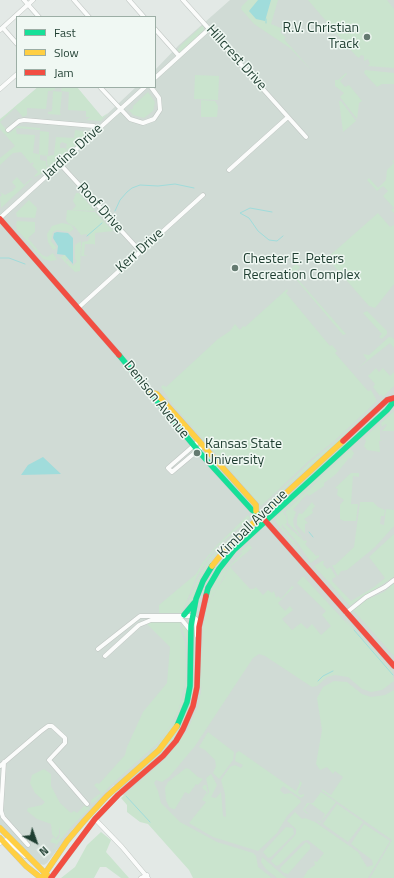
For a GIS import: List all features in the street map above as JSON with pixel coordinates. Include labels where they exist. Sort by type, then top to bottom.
[{"type":"main road","name":"Denison Avenue","points":[[0,218],[151,392],[196,448],[252,510],[258,513],[394,666]]},
{"type":"main road","points":[[151,392],[157,394],[256,505],[258,513]]},
{"type":"main road","name":"Kimball Avenue","points":[[46,877],[73,834],[99,804],[165,743],[180,719],[189,694],[191,678],[192,616],[203,580],[217,558],[258,513],[387,400],[394,398]]},
{"type":"main road","name":"Kimball Avenue","points":[[46,877],[95,819],[118,795],[163,756],[176,741],[183,729],[193,706],[197,687],[198,639],[202,606],[216,573],[234,550],[382,414],[394,401]]},
{"type":"main road","points":[[184,615],[196,599]]},
{"type":"main road","points":[[95,819],[95,814],[127,777]]},
{"type":"main road","points":[[0,828],[46,877]]},
{"type":"main road","points":[[1,841],[26,866],[46,877]]},
{"type":"street","points":[[24,0],[38,16]]},
{"type":"street","points":[[16,43],[1,29],[33,0]]},
{"type":"street","points":[[74,0],[88,16]]},
{"type":"street","points":[[130,0],[143,16]]},
{"type":"street","name":"Hillcrest Drive","points":[[183,0],[288,117]]},
{"type":"street","points":[[156,77],[209,29]]},
{"type":"street","points":[[156,30],[179,56]]},
{"type":"street","points":[[0,89],[16,75]]},
{"type":"street","points":[[101,88],[120,110],[137,123],[146,123],[154,119],[159,112],[160,102],[158,96],[152,88]]},
{"type":"street","name":"Jardine Drive","points":[[0,218],[144,88]]},
{"type":"street","points":[[228,170],[288,117],[306,137]]},
{"type":"street","points":[[8,130],[19,121],[24,120],[94,126],[98,129]]},
{"type":"street","name":"Roof Drive","points":[[60,164],[140,252]]},
{"type":"street","name":"Kerr Drive","points":[[78,308],[203,195]]},
{"type":"street","points":[[196,448],[168,468],[172,472],[196,448],[201,443]]},
{"type":"street","points":[[346,613],[366,597],[385,587],[394,580]]},
{"type":"street","points":[[105,656],[152,615]]},
{"type":"street","points":[[98,649],[140,616],[192,616],[196,619],[195,626],[198,639]]},
{"type":"street","points":[[139,625],[151,620],[175,619],[184,621],[191,631]]},
{"type":"street","points":[[0,766],[40,732],[48,726],[52,726],[64,738],[66,744],[48,760],[87,804]]},
{"type":"street","points":[[4,762],[1,811],[4,817],[28,845]]},
{"type":"street","points":[[95,819],[147,877]]},
{"type":"street","points":[[1,841],[6,840],[10,842],[19,852],[30,859]]},
{"type":"street","points":[[141,878],[147,877]]},
{"type":"shaded area","name":"Kansas State University","points":[[230,0],[394,0],[394,878],[199,878],[114,785],[73,829],[44,865],[40,864],[0,825],[0,120],[37,88],[77,88],[103,118],[135,88],[156,88],[156,69],[179,45]]},
{"type":"green space","points":[[248,0],[278,0],[271,24],[283,29],[280,32],[286,38],[284,39],[312,71],[290,48],[254,24],[241,9]]},
{"type":"green space","name":"R.V. Christian Track","points":[[308,0],[387,0],[394,9],[394,68],[368,66],[370,64],[368,59],[364,61],[364,56],[361,55],[359,58],[356,56]]},
{"type":"green space","points":[[203,25],[204,30],[181,52],[177,51],[181,45]]},
{"type":"green space","points":[[365,70],[394,73],[394,84],[382,84],[377,87],[364,73]]},
{"type":"green space","points":[[346,73],[347,74],[340,81],[345,87],[349,85],[362,101],[359,103],[357,119],[340,97],[344,93],[335,86],[335,80],[338,80]]},
{"type":"green space","points":[[195,75],[219,76],[218,100],[194,99]]},
{"type":"green space","points":[[37,88],[55,88],[55,90],[48,91],[46,109],[27,108],[27,115],[23,117],[15,108],[0,122],[0,119]]},
{"type":"green space","points":[[62,88],[78,88],[102,117],[108,113],[101,121],[86,120],[90,117],[86,117],[86,111],[68,110],[69,92],[61,91]]},
{"type":"green space","points":[[53,91],[62,92],[61,115],[48,114],[48,112],[52,111]]},
{"type":"green space","points":[[148,92],[155,102],[153,111],[144,118],[133,115],[129,110],[133,109],[133,106]]},
{"type":"green space","points":[[201,100],[215,101],[218,106],[217,117],[201,117]]},
{"type":"green space","points":[[339,101],[341,101],[356,121],[343,132]]},
{"type":"green space","points":[[0,122],[9,133],[18,126],[40,128],[40,130],[16,128],[16,131],[17,134],[35,135],[33,153],[48,156],[54,155],[56,137],[74,138],[75,130],[90,132],[69,151],[66,148],[67,144],[62,142],[60,144],[60,148],[65,148],[68,152],[50,168],[47,164],[47,156],[40,155],[40,160],[46,161],[46,165],[50,169],[35,177],[34,176],[38,172],[32,165],[34,164],[32,162],[31,164],[21,152],[13,153],[0,165],[0,158],[15,146],[0,129]]},
{"type":"green space","points":[[40,131],[49,132],[48,155],[39,154]]},
{"type":"green space","points":[[394,163],[394,208],[383,196],[388,191],[383,186],[377,191],[367,180],[369,178],[378,188],[386,180],[387,170]]},
{"type":"green space","points":[[17,177],[24,185],[32,179],[1,208],[0,197],[2,195],[0,192],[5,195],[14,190],[12,187],[14,189],[16,187],[12,182]]},
{"type":"green space","points":[[76,193],[79,193],[95,211],[72,210],[76,206],[73,201]]},
{"type":"green space","points":[[29,200],[37,208],[35,218],[17,217],[16,213]]},
{"type":"green space","points":[[67,210],[95,212],[113,231],[95,233],[95,246],[94,244],[85,244],[84,255],[88,256],[81,256],[82,242],[88,241],[90,237],[86,234],[81,235],[75,227],[68,223],[66,220]]},
{"type":"green space","points":[[378,213],[390,227],[394,225],[394,284],[375,308],[369,306],[327,258]]},
{"type":"green space","points":[[17,221],[35,222],[35,232],[28,238],[42,255],[47,257],[53,253],[57,260],[50,261],[43,259],[17,230]]},
{"type":"green space","points":[[62,223],[71,225],[74,229],[70,232],[57,230],[53,232],[51,241],[57,248],[53,250],[48,242],[47,234],[52,226]]},
{"type":"green space","points":[[81,241],[80,271],[75,272],[61,258],[56,256],[61,257],[64,255],[63,254],[65,255],[69,259],[66,259],[66,262],[68,260],[73,266],[77,261],[75,259],[75,245]]},
{"type":"green space","points":[[296,264],[300,267],[295,273],[295,276],[346,334],[343,335],[295,278],[292,279],[289,274],[289,270]]},
{"type":"green space","points":[[287,289],[288,291],[286,293],[330,346],[332,345],[337,351],[335,353],[368,391],[371,390],[377,401],[333,442],[310,460],[261,506],[173,405],[161,387],[163,385],[166,387],[218,339],[230,331],[235,324],[240,330],[243,326],[245,327]]},
{"type":"green space","points":[[367,311],[387,331],[387,334],[382,339],[379,337],[382,334],[363,313]]},
{"type":"green space","points":[[389,337],[394,339],[394,348],[390,343],[357,369],[367,360],[363,354],[369,355]]},
{"type":"green space","points":[[376,368],[379,372],[383,368],[390,376],[394,372],[394,386],[383,397],[381,394],[380,396],[373,387],[375,384],[368,376]]},
{"type":"green space","points":[[379,403],[356,427],[264,506],[312,460],[333,444]]},
{"type":"green space","points":[[394,411],[394,431],[382,431],[387,425],[385,424],[382,427],[381,423]]},
{"type":"green space","points":[[380,423],[380,440],[383,440],[379,441],[380,452],[367,450],[364,446],[366,441],[364,438]]},
{"type":"green space","points":[[350,449],[283,512],[286,516],[287,523],[281,526],[293,540],[301,554],[276,522],[276,517],[347,450]]},
{"type":"green space","points":[[351,449],[354,453],[351,459],[349,458],[336,474],[324,483],[324,486],[309,496],[307,494],[293,510],[296,512],[293,520],[294,526],[304,540],[288,523],[285,512]]},
{"type":"green space","points":[[351,473],[359,473],[359,477],[353,476],[351,504],[358,504],[356,521],[344,521],[340,519],[340,505],[344,500],[337,495],[338,489],[335,488]]},
{"type":"green space","points":[[312,502],[315,506],[312,510],[313,513],[304,519],[308,523],[305,524],[305,534],[297,525],[297,518],[299,513],[302,514]]},
{"type":"green space","points":[[360,502],[373,502],[378,507],[385,510],[384,516],[381,516],[380,524],[384,525],[386,509],[394,510],[394,526],[375,547],[347,570],[341,571],[338,576],[332,565],[335,565],[354,547]]},
{"type":"green space","points":[[248,515],[250,518],[217,547],[208,558],[197,576],[182,613],[159,613],[159,605],[196,574],[203,562],[217,545]]},
{"type":"green space","points":[[250,521],[249,524],[213,557],[200,578],[190,606],[184,612],[197,580],[209,559],[218,549]]},
{"type":"green space","points":[[285,524],[304,541],[306,540],[307,542],[305,544],[316,556],[319,555],[319,557],[311,563],[297,542],[282,525]]},
{"type":"green space","points":[[394,534],[394,577],[350,606],[314,566],[324,561],[323,564],[327,569],[330,567],[336,577],[333,578],[332,581],[351,601],[374,587],[385,578],[369,557]]},
{"type":"green space","points":[[249,544],[252,548],[230,567],[250,589],[256,587],[263,595],[268,590],[272,593],[274,591],[276,598],[278,596],[281,599],[292,586],[294,587],[278,603],[285,611],[290,606],[293,610],[282,619],[292,630],[301,623],[307,629],[312,624],[321,635],[331,626],[322,615],[326,611],[297,583],[303,576],[352,629],[345,620],[347,621],[392,671],[394,681],[382,690],[371,692],[362,689],[348,677],[335,675],[327,677],[317,686],[312,687],[265,656],[259,654],[253,658],[195,746],[169,777],[162,782],[156,780],[154,783],[161,803],[180,822],[217,842],[253,853],[256,856],[258,867],[272,878],[193,878],[189,870],[148,824],[140,822],[127,812],[127,805],[121,798],[164,760],[187,731],[198,706],[201,692],[203,628],[207,604],[223,580],[230,566],[243,552],[239,553]]},
{"type":"green space","points":[[238,554],[229,565],[213,596],[207,601],[201,626],[204,605],[217,578]]},
{"type":"green space","points":[[394,583],[394,656],[353,610],[366,600],[384,592]]},
{"type":"green space","points":[[153,621],[180,622],[181,631],[185,642],[186,670],[185,685],[179,708],[171,725],[157,744],[91,804],[91,800],[101,793],[94,785],[97,783],[99,784],[125,755],[127,747],[143,712],[167,683],[170,647],[147,624]]},
{"type":"green space","points":[[183,623],[189,633],[189,679],[185,701],[177,721],[163,742],[108,792],[157,746],[176,718],[185,692],[187,675],[187,640],[182,630]]},
{"type":"green space","points":[[201,626],[201,685],[197,703],[189,723],[177,744],[190,719],[199,687]]},
{"type":"green space","points":[[193,678],[195,691],[191,706],[176,737],[159,757],[124,788],[173,736],[185,712]]},
{"type":"green space","points":[[334,681],[347,682],[362,694],[371,697],[385,695],[394,690],[394,878],[370,878],[392,840],[322,791],[322,789],[331,795],[343,777],[335,771],[333,774],[327,767],[320,770],[316,764],[322,730],[317,698],[323,687]]},
{"type":"green space","points":[[208,732],[234,752],[233,760],[219,779],[213,773],[216,766],[215,760],[205,750],[199,747]]},
{"type":"green space","points":[[177,744],[168,755],[132,787]]},
{"type":"green space","points":[[239,751],[296,791],[300,782],[298,779],[302,783],[298,792],[300,795],[304,794],[301,798],[283,786],[280,790],[284,794],[291,793],[301,802],[287,816],[277,833],[258,851],[213,837],[189,823],[206,802],[202,800],[207,792],[202,788],[206,785],[208,792],[204,800],[209,792],[206,778],[211,774],[217,785],[211,797],[216,798],[221,792],[223,816],[226,817],[225,794],[221,780],[230,767],[235,765],[241,768],[243,765],[235,761],[236,753]]},
{"type":"green space","points":[[186,768],[203,779],[198,785],[196,784],[189,794],[185,792],[175,809],[173,809],[169,807],[166,800],[165,788],[168,782]]},
{"type":"green space","points":[[44,769],[51,774],[51,786],[60,803],[71,813],[74,811],[77,813],[86,804],[90,808],[71,827],[52,851],[56,844],[50,842],[53,837],[56,840],[59,838],[60,831],[59,827],[59,834],[56,839],[52,834],[51,824],[37,819],[27,811],[28,808],[42,805],[45,802],[35,793],[30,783],[32,775]]},
{"type":"green space","points":[[321,792],[336,802],[321,821],[325,814],[310,803],[313,803]]},
{"type":"green space","points":[[307,803],[310,803],[304,810],[309,814],[303,810]]},
{"type":"green space","points":[[337,804],[363,822],[348,842],[323,824]]},
{"type":"green space","points":[[295,812],[302,819],[305,818],[315,822],[358,852],[367,867],[373,865],[372,860],[351,844],[364,824],[390,841],[368,878],[303,878],[308,870],[315,865],[314,861],[317,862],[324,853],[308,840],[303,841],[279,865],[276,866],[271,861],[296,834],[296,829],[287,821]]},
{"type":"green space","points":[[286,827],[293,828],[294,834],[271,857],[268,858],[263,852]]},
{"type":"green space","points":[[101,832],[111,840],[106,852],[129,878],[121,878],[106,867],[100,867],[94,878],[61,878],[75,867],[87,845]]},
{"type":"green space","points":[[306,842],[310,845],[310,849],[288,874],[284,873],[280,869],[281,867]]},
{"type":"green space","points":[[262,857],[287,878],[277,878],[266,869],[261,862]]},
{"type":"water","points":[[258,0],[271,0],[265,21],[256,19],[249,11]]},
{"type":"water","points":[[54,233],[68,233],[73,238],[73,264],[65,255],[57,254],[58,246],[53,238]]},
{"type":"water","points":[[43,457],[61,474],[21,475],[28,465]]},
{"type":"waterway","points":[[115,211],[120,200],[127,192],[140,185],[158,186],[175,184],[194,188]]},
{"type":"waterway","points":[[272,212],[250,208],[240,213],[249,218],[258,231],[269,240],[277,241],[283,236]]},
{"type":"waterway","points":[[87,236],[102,223]]},
{"type":"waterway","points":[[0,258],[9,258],[25,264]]},
{"type":"waterway","points":[[309,532],[313,537]]},
{"type":"waterway","points":[[354,630],[393,675]]},
{"type":"waterway","points":[[318,681],[323,676],[333,671]]},
{"type":"waterway","points":[[126,796],[150,822]]},
{"type":"traffic: fast","points":[[119,355],[200,453],[252,510],[261,516]]},
{"type":"traffic: fast","points":[[206,596],[208,588],[219,569],[234,550],[387,410],[394,401]]},
{"type":"traffic: fast","points":[[177,726],[187,702],[190,686],[191,626],[196,599],[203,581],[212,566]]},
{"type":"traffic: fast","points":[[184,615],[194,603]]},
{"type":"traffic: slow","points":[[151,392],[157,394],[256,505],[256,511]]},
{"type":"traffic: slow","points":[[212,566],[228,546],[343,441]]},
{"type":"traffic: slow","points":[[42,878],[67,841],[84,821],[107,796],[159,750],[177,726]]},
{"type":"traffic: slow","points":[[0,828],[48,876]]},
{"type":"traffic: slow","points":[[0,838],[26,866],[41,878]]},
{"type":"traffic: jam","points":[[0,219],[119,355]]},
{"type":"traffic: jam","points":[[343,441],[387,400],[394,398]]},
{"type":"traffic: jam","points":[[261,516],[394,666]]},
{"type":"traffic: jam","points":[[51,878],[95,819],[118,795],[163,756],[176,741],[183,729],[193,706],[197,687],[199,627],[206,596]]},
{"type":"place","name":"R.V. Christian Track","points":[[367,37]]},
{"type":"place","name":"Chester E. Peters Recreation Complex","points":[[235,268]]},
{"type":"place","name":"Kansas State University","points":[[197,453]]}]
